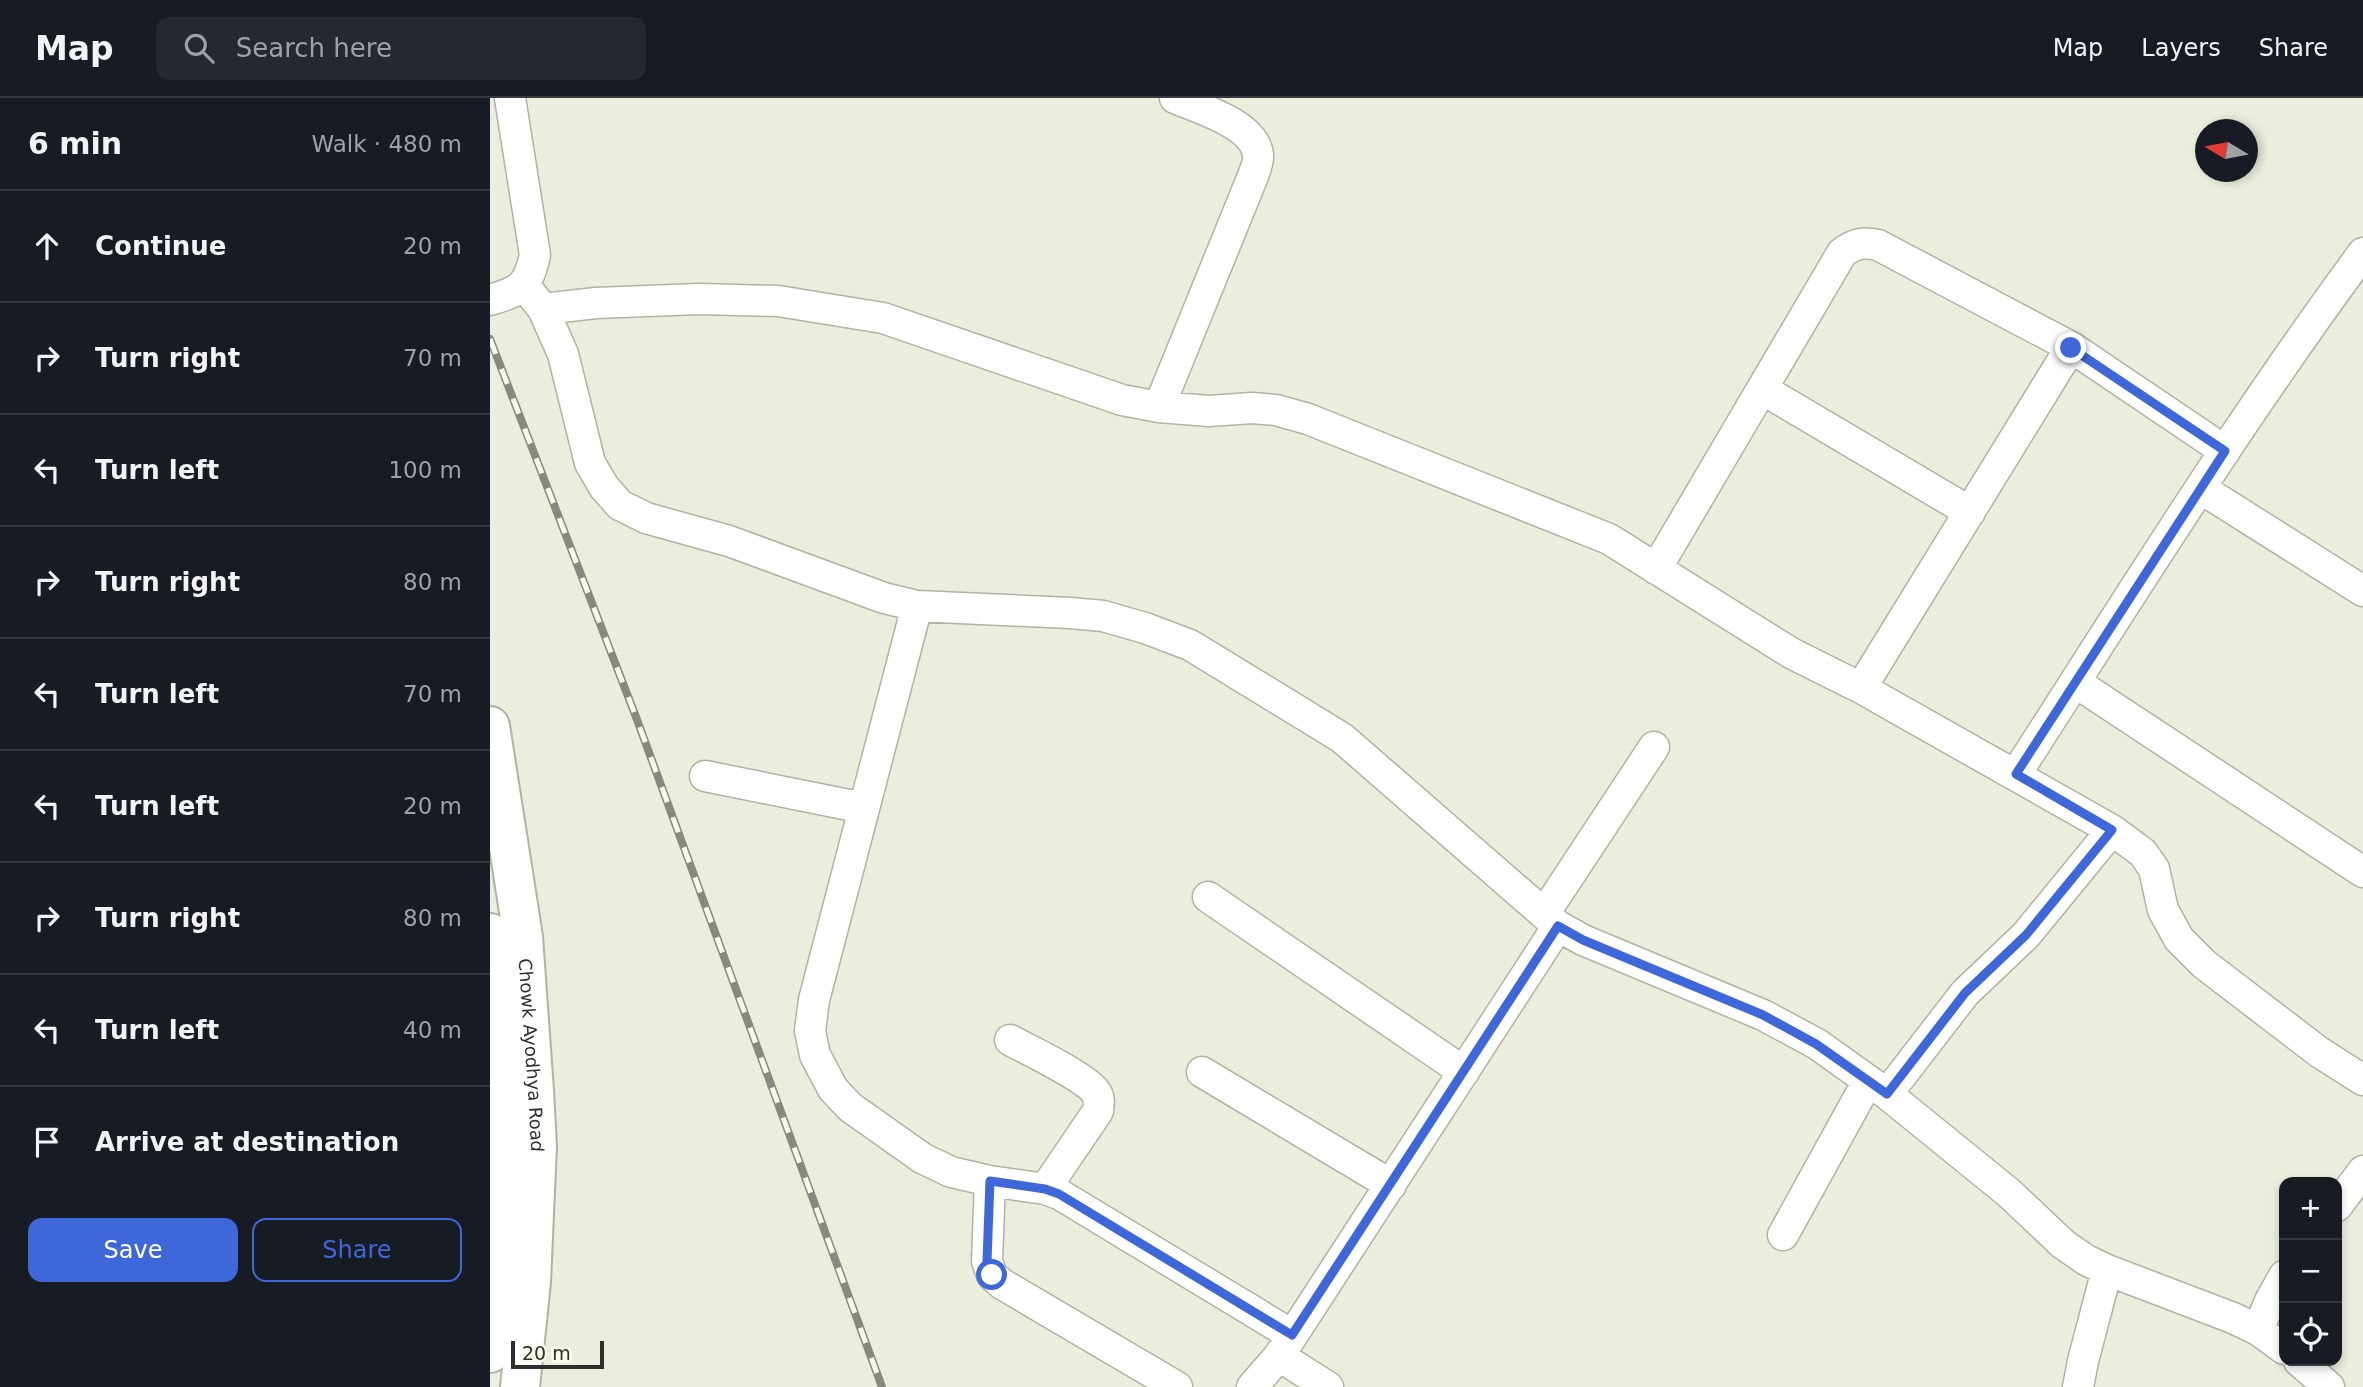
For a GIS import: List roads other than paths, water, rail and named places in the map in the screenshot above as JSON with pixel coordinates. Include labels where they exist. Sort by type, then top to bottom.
[{"type":"main road","name":"Chowk Ayodhya Road","points":[[490,726],[523,937],[537,1146],[531,1282],[520,1387]]},
{"type":"main road","name":"Chowk Ayodhya Road","points":[[490,933],[502,1147],[490,1353]]},
{"type":"street","points":[[490,300],[515,292],[524,285],[531,273],[535,255],[510,98]]},
{"type":"street","points":[[1159,408],[1253,176],[1258,155],[1250,138],[1231,122],[1175,98]]},
{"type":"street","points":[[1656,569],[1842,253],[1853,244],[1865,242],[1878,245],[2071,348],[2225,451]]},
{"type":"street","points":[[2016,774],[2200,488],[2363,253]]},
{"type":"street","points":[[524,285],[543,309],[563,354],[590,463],[604,487],[620,505],[646,519],[729,541],[884,598],[917,606],[1103,617],[1145,628],[1190,645],[1342,738],[1551,920],[1583,940],[1763,1015],[1816,1044],[1878,1088],[2009,1193],[2063,1244],[2087,1260],[2258,1330],[2279,1345]]},
{"type":"street","points":[[543,309],[596,303],[699,299],[778,301],[883,318],[1122,400],[1159,408],[1209,411],[1252,408],[1276,410],[1308,419],[1609,540],[1791,653],[1861,688],[2112,830],[2143,853],[2154,869],[2163,910],[2179,939],[2204,964],[2319,1052],[2363,1080]]},
{"type":"street","points":[[1861,688],[2071,348]]},
{"type":"street","points":[[1762,390],[1970,512]]},
{"type":"street","points":[[2200,488],[2363,591]]},
{"type":"street","points":[[917,606],[814,1000],[810,1031],[815,1055],[833,1090],[860,1114],[922,1158],[951,1172],[1045,1189],[1059,1194],[1285,1346],[1328,1387]]},
{"type":"street","points":[[2075,682],[2363,872]]},
{"type":"street","points":[[1252,1387],[1285,1346],[1464,1072],[1654,747]]},
{"type":"street","points":[[705,776],[864,808]]},
{"type":"street","points":[[1783,1235],[1878,1088],[1965,993],[2026,935],[2112,830]]},
{"type":"street","points":[[1208,897],[1464,1072]]},
{"type":"street","points":[[1010,1040],[1086,1082],[1097,1092],[1100,1103],[1098,1111],[1045,1189]]},
{"type":"street","points":[[1202,1072],[1391,1185]]},
{"type":"street","points":[[2342,1199],[2363,1171]]},
{"type":"street","points":[[990,1181],[987,1261],[992,1275],[1002,1284],[1177,1387]]},
{"type":"street","points":[[2078,1387],[2107,1270]]},
{"type":"street","points":[[2258,1330],[2279,1285]]},
{"type":"street","points":[[2305,1366],[2329,1387]]},
{"type":"railway","points":[[490,339],[636,717],[882,1387]]}]
